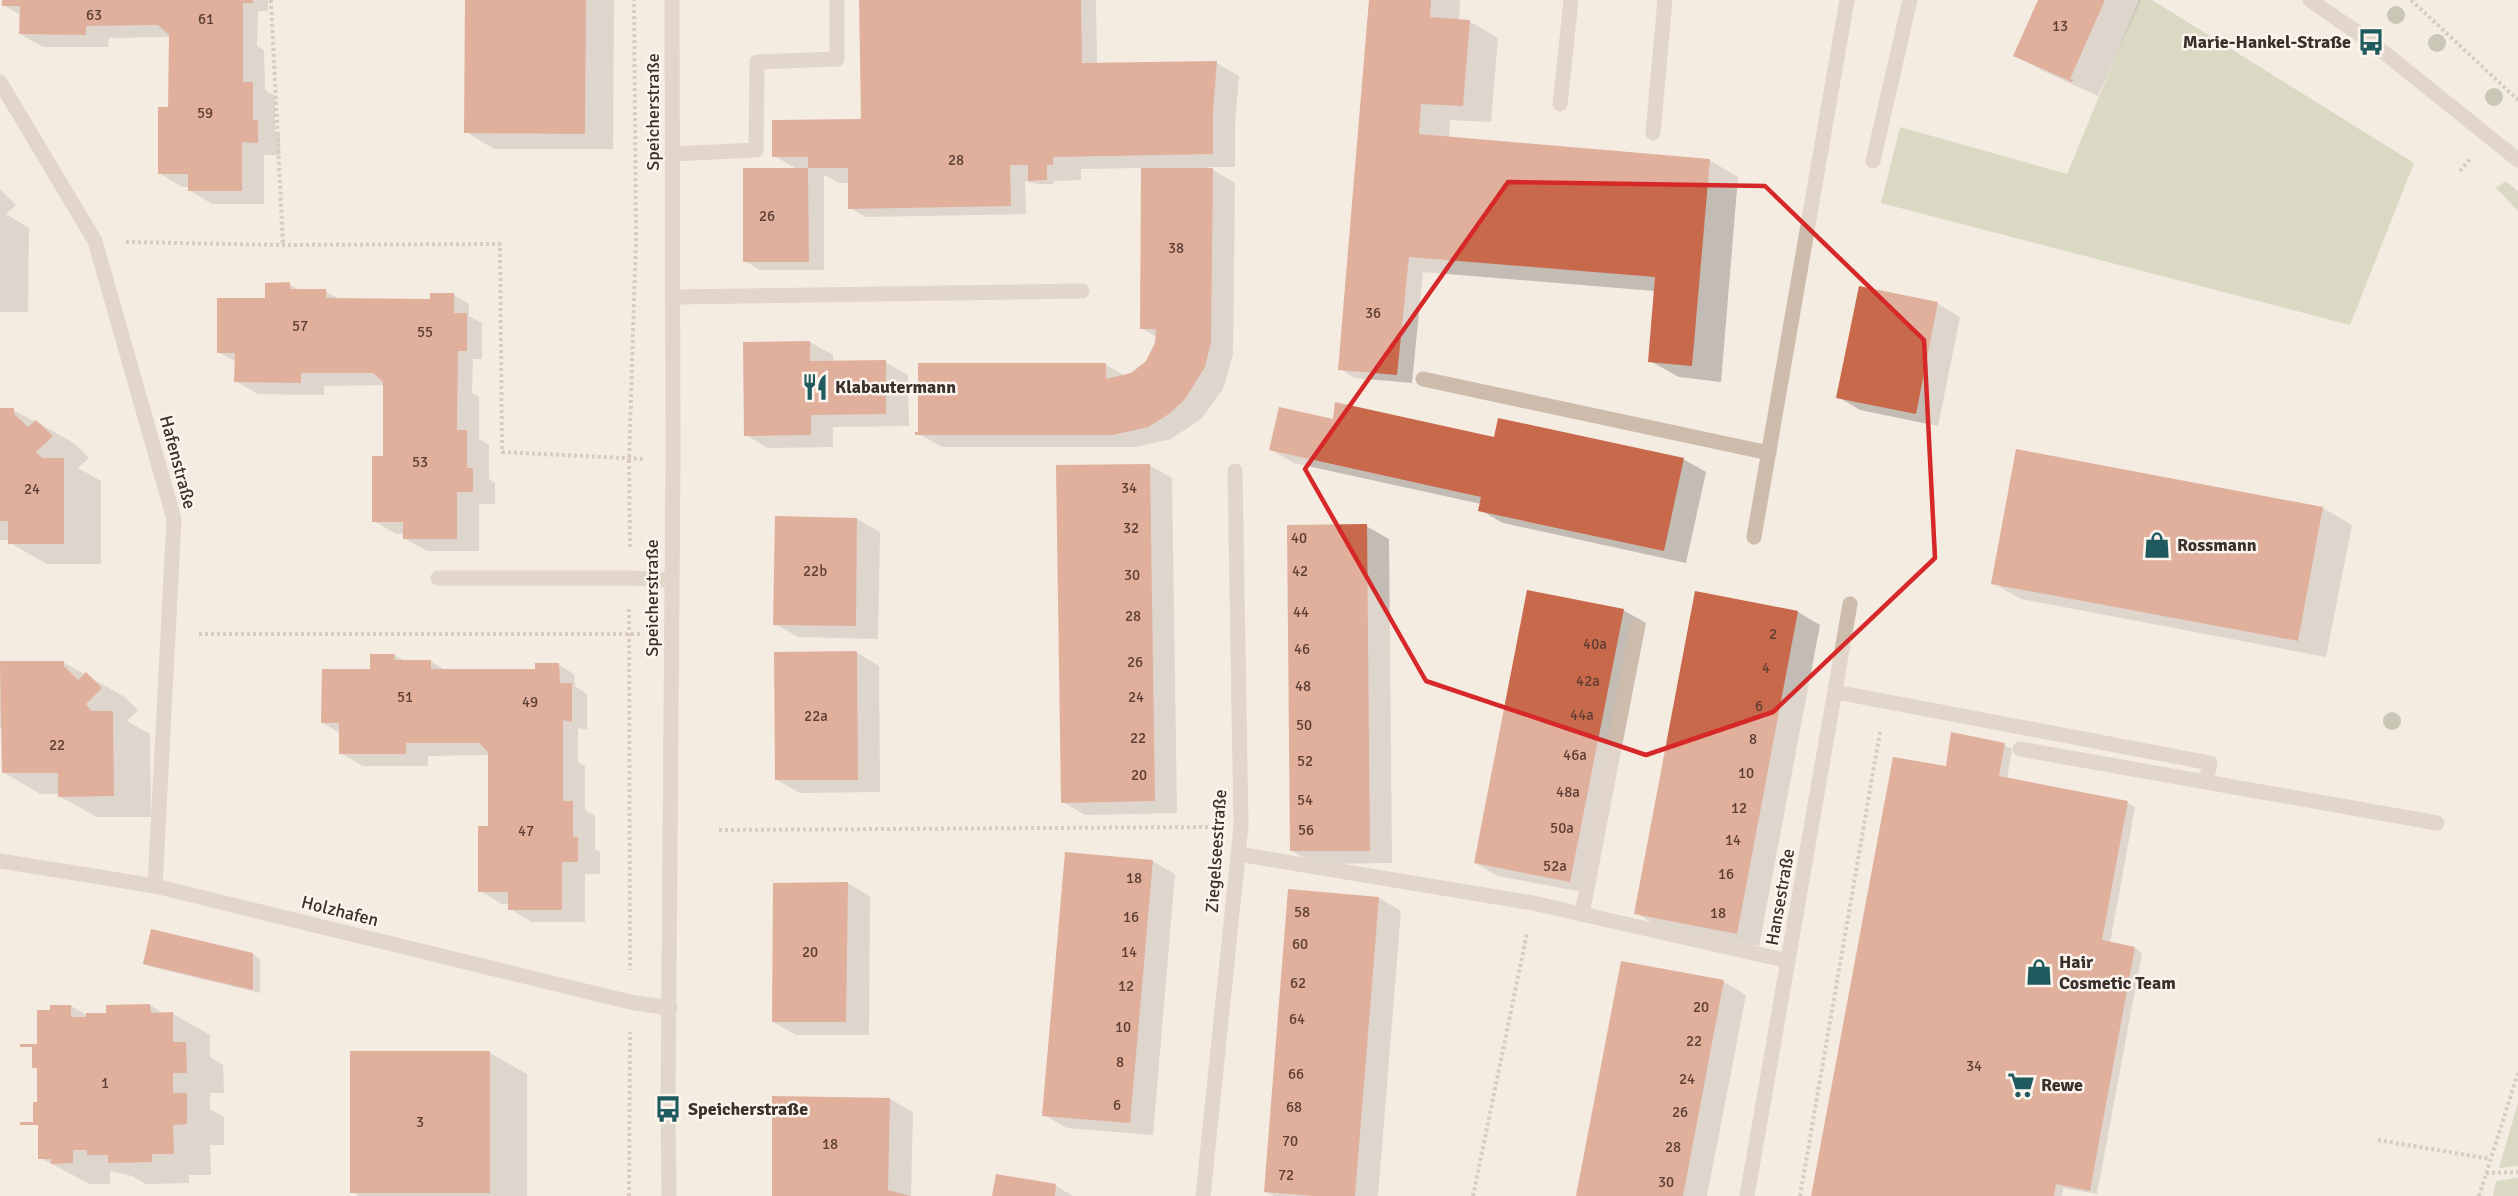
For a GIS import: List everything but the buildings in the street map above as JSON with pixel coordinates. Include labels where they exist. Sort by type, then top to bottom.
[{"type":"street","name":"Speicherstraße","points":[[669,1196],[673,459],[672,0]]},
{"type":"street","points":[[672,154],[756,150],[757,62],[837,59],[837,0]]},
{"type":"street","points":[[1560,104],[1571,0]]},
{"type":"street","points":[[1653,133],[1665,0]]},
{"type":"street","points":[[1754,537],[1847,0]]},
{"type":"street","points":[[1873,161],[1910,0]]},
{"type":"street","points":[[2310,0],[2371,42],[2518,160]]},
{"type":"street","name":"Hafenstraße","points":[[0,82],[95,241],[174,519],[155,885]]},
{"type":"street","points":[[672,297],[1082,291]]},
{"type":"street","points":[[1423,379],[1769,453]]},
{"type":"street","name":"Ziegelseestraße","points":[[1203,1196],[1241,826],[1235,471]]},
{"type":"street","points":[[438,578],[671,580]]},
{"type":"street","name":"Hansestraße","points":[[1748,1196],[1850,604]]},
{"type":"street","points":[[1582,914],[1637,628]]},
{"type":"street","points":[[1836,692],[2210,763],[2206,782]]},
{"type":"street","points":[[2020,749],[2437,823]]},
{"type":"street","points":[[1238,854],[1533,903],[1788,961]]},
{"type":"street","name":"Holzhafen","points":[[0,861],[155,885],[630,1002],[669,1008]]},
{"type":"path","points":[[271,0],[283,245]]},
{"type":"path","points":[[2411,0],[2518,100]]},
{"type":"path","points":[[95,241],[283,245],[500,244],[502,452],[673,459]]},
{"type":"path","points":[[168,634],[629,633],[671,636]]},
{"type":"path","points":[[1800,1196],[1885,701]]},
{"type":"path","points":[[719,830],[1241,826]]},
{"type":"path","points":[[1473,1196],[1533,903]]},
{"type":"path","points":[[2479,1196],[2518,1072]]},
{"type":"path","points":[[2378,1140],[2490,1159]]},
{"type":"path","points":[[2486,1173],[2518,1172]]},
{"type":"highlighted area","points":[[1508,182],[1765,186],[1924,340],[1935,558],[1773,712],[1646,755],[1426,681],[1305,469]]},
{"type":"green space","points":[[2139,0],[2152,0],[2414,163],[2350,325],[1881,203],[1900,127],[2067,174]]},
{"type":"green space","points":[[2506,181],[2518,191],[2518,211],[2496,188]]},
{"type":"green space","points":[[2518,1103],[2518,1166],[2499,1168]]},
{"type":"green space","points":[[2518,1178],[2518,1196],[2493,1196],[2496,1181]]},
{"type":"place","name":"Marie-Hankel-Straße","points":[[2371,42]]},
{"type":"place","name":"Klabautermann","points":[[815,387]]},
{"type":"place","name":"Rossmann","points":[[2157,545]]},
{"type":"place","name":"Hair Cosmetic Team","points":[[2039,972]]},
{"type":"place","name":"Rewe","points":[[2021,1085]]},
{"type":"place","name":"Speicherstraße","points":[[668,1109]]}]
